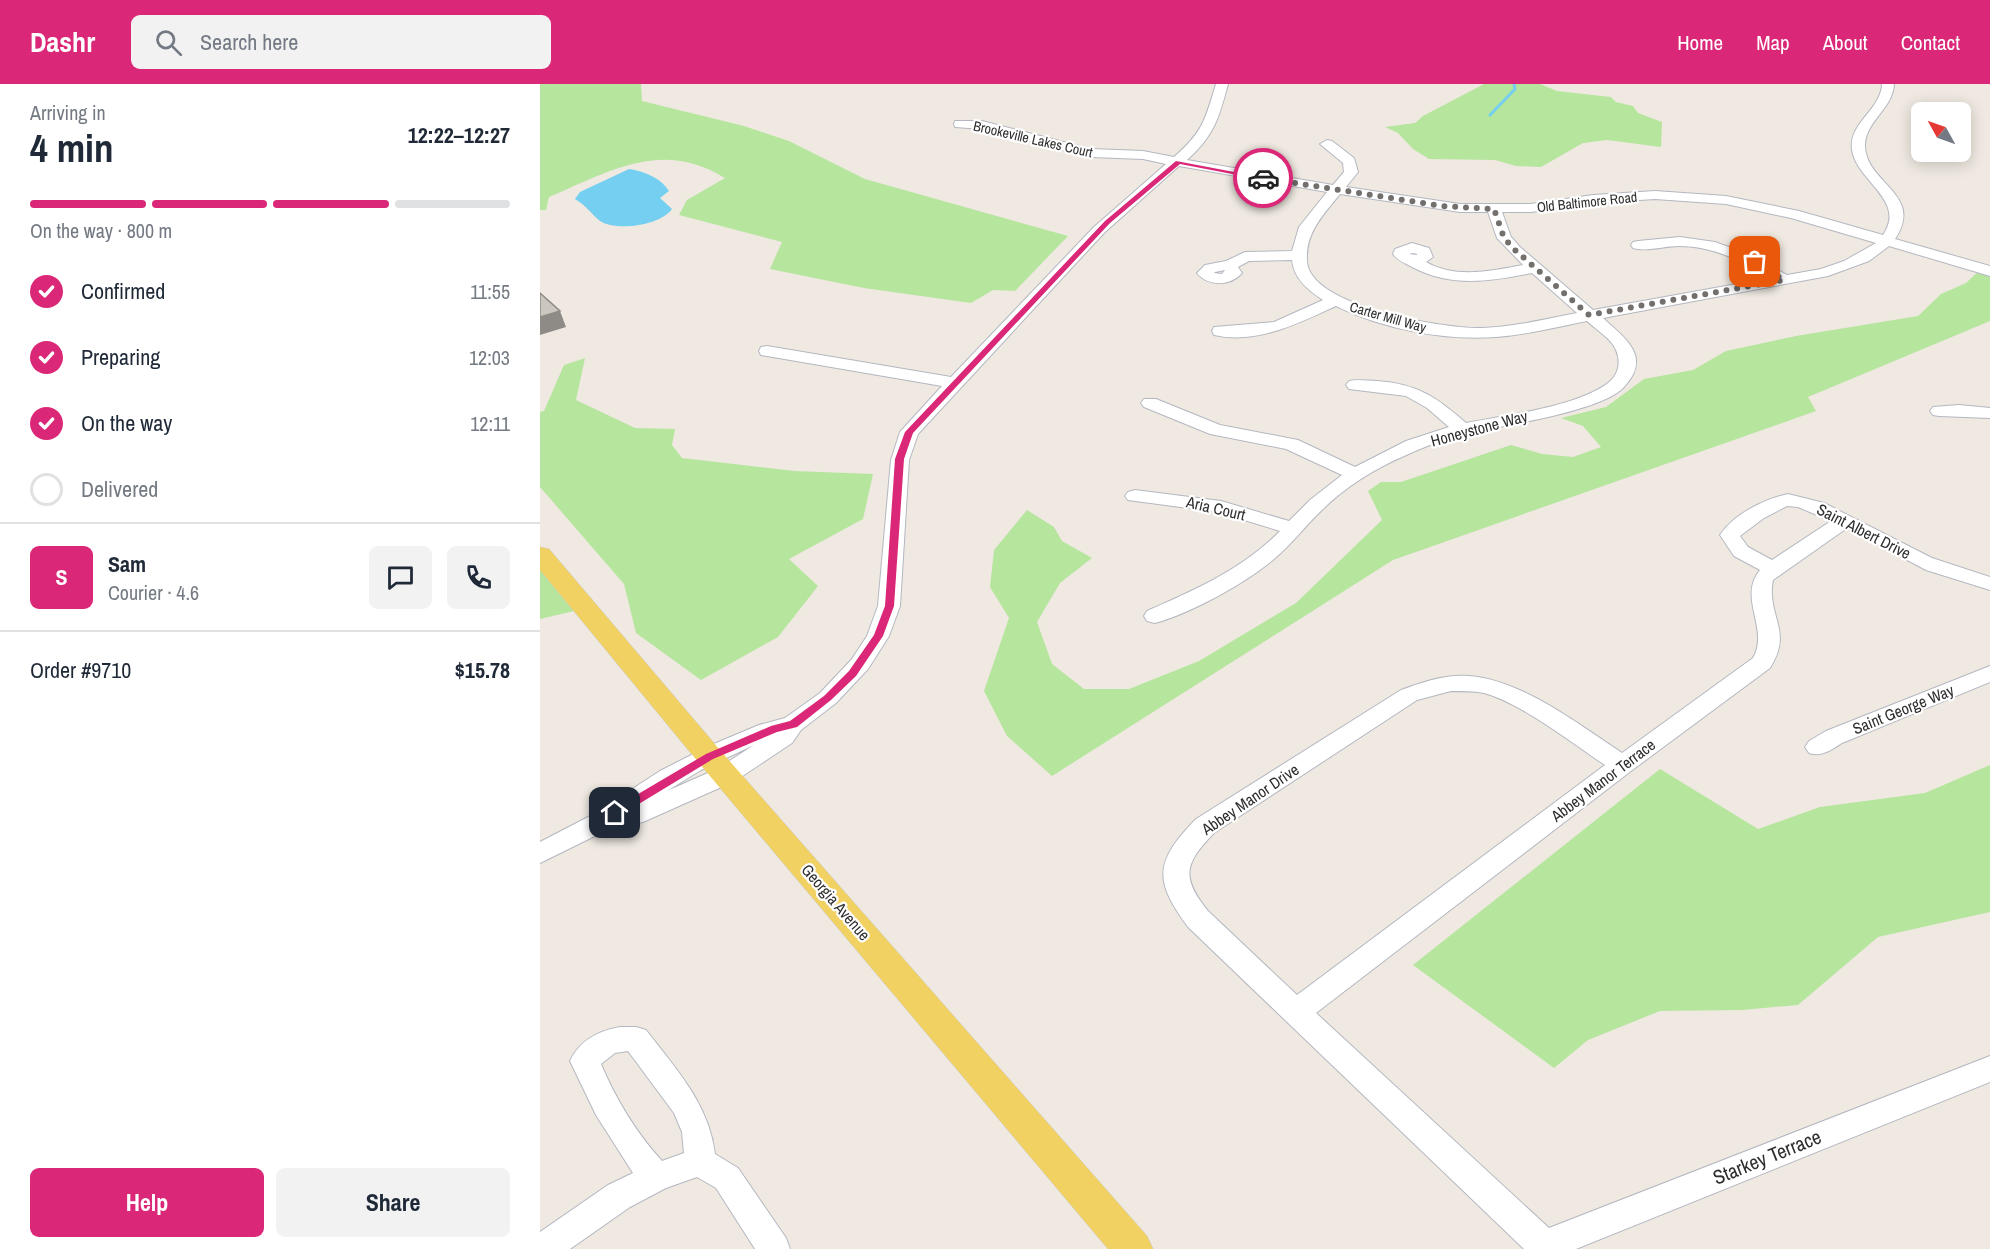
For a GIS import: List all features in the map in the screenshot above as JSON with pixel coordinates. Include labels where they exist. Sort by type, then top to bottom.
[{"type":"main road","name":"Georgia Avenue","points":[[540,554],[718,766],[1133,1249]]},
{"type":"street","points":[[540,853],[602,822],[634,815],[718,766],[784,737],[793,724],[846,681],[867,655],[887,615],[891,593],[902,450],[915,424],[1103,226],[1198,143],[1207,131],[1222,84]]},
{"type":"street","points":[[1887,241],[1897,224],[1895,203],[1862,161],[1857,141],[1864,124],[1885,103],[1888,84]]},
{"type":"street","name":"Brookeville Lakes Court","points":[[960,124],[982,125],[1091,153],[1143,155],[1178,162]]},
{"type":"street","points":[[1230,265],[1245,257],[1300,256],[1302,237],[1306,227],[1351,172],[1349,161],[1328,144]]},
{"type":"street","name":"Old Baltimore Road","points":[[1178,162],[1442,206],[1494,209],[1531,208],[1619,196],[1689,196],[1760,206],[1990,271]]},
{"type":"street","name":"Honeystone Way","points":[[1155,616],[1233,579],[1259,561],[1316,505],[1355,474],[1410,447],[1462,429],[1567,408],[1593,399],[1614,387],[1625,377],[1628,358],[1623,345],[1534,268],[1504,238],[1494,209]]},
{"type":"street","points":[[1638,245],[1678,241],[1710,244],[1743,255],[1784,280]]},
{"type":"street","name":"Carter Mill Way","points":[[1300,256],[1301,270],[1306,279],[1318,291],[1334,301],[1411,326],[1458,333],[1508,331],[1823,273],[1859,262],[1887,241]]},
{"type":"street","points":[[1415,262],[1440,274],[1460,277],[1484,276],[1534,268]]},
{"type":"street","points":[[1220,331],[1243,331],[1278,326],[1334,301]]},
{"type":"street","points":[[767,351],[953,383]]},
{"type":"street","points":[[1355,385],[1400,389],[1418,395],[1430,401],[1462,429]]},
{"type":"street","points":[[1150,403],[1216,430],[1291,444],[1355,474]]},
{"type":"street","points":[[1939,411],[1990,413]]},
{"type":"street","name":"Aria Court","points":[[1136,496],[1221,507],[1294,529]]},
{"type":"street","name":"Saint Albert Drive","points":[[1773,569],[1741,551],[1731,543],[1730,535],[1766,509],[1786,500],[1810,503],[1926,563],[1956,575],[1990,584]]},
{"type":"street","points":[[1773,569],[1844,521]]},
{"type":"street","name":"Abbey Manor Terrace","points":[[1295,1013],[1622,765],[1762,663],[1770,653],[1772,639],[1762,595],[1763,580],[1773,569]]},
{"type":"street","name":"Saint George Way","points":[[1817,747],[1834,737],[1990,673]]},
{"type":"street","name":"Abbey Manor Drive","points":[[1545,1247],[1198,920],[1178,894],[1174,871],[1184,846],[1205,826],[1409,695],[1432,686],[1472,683],[1498,688],[1518,697],[1622,765]]},
{"type":"street","points":[[657,1177],[644,1165],[598,1090],[585,1061],[596,1047],[614,1039],[636,1039],[685,1105],[697,1132],[700,1162]]},
{"type":"street","name":"Starkey Terrace","points":[[1545,1247],[1990,1069]]},
{"type":"street","points":[[543,1249],[620,1196],[657,1177],[700,1162],[727,1178],[774,1249]]},
{"type":"green space","points":[[540,84],[641,84],[642,101],[744,126],[789,141],[865,179],[1068,236],[1015,291],[993,290],[971,303],[864,288],[770,269],[782,242],[679,215],[687,200],[725,178],[702,167],[679,161],[658,160],[615,169],[549,197],[546,210],[540,210]]},
{"type":"green space","points":[[1484,84],[1540,84],[1557,91],[1611,97],[1616,102],[1633,106],[1638,113],[1662,122],[1661,147],[1607,140],[1583,143],[1541,167],[1516,166],[1495,160],[1429,159],[1413,149],[1398,133],[1385,127],[1415,123],[1423,116]]},
{"type":"green space","points":[[1982,268],[1990,271],[1990,321],[1808,397],[1816,411],[1393,560],[1052,776],[1007,736],[984,691],[1009,618],[990,587],[994,550],[1027,510],[1054,527],[1062,541],[1092,558],[1060,583],[1037,622],[1052,664],[1084,689],[1129,689],[1199,661],[1296,603],[1382,520],[1368,491],[1381,482],[1401,482],[1511,445],[1542,454],[1573,457],[1601,447],[1583,426],[1561,418],[1606,407],[1644,379],[1693,370],[1726,351],[1796,336],[1918,316],[1941,294],[1966,283]]},
{"type":"green space","points":[[585,358],[576,400],[635,428],[675,429],[672,445],[682,458],[795,471],[873,474],[863,519],[789,559],[818,586],[778,637],[701,680],[636,633],[624,584],[540,487],[540,412],[544,411],[564,365]]},
{"type":"green space","points":[[540,569],[574,611],[540,619]]},
{"type":"green space","points":[[1990,765],[1990,912],[1878,937],[1798,1005],[1742,1010],[1660,1011],[1588,1040],[1554,1068],[1413,965],[1660,769],[1758,829],[1820,807],[1925,793]]},
{"type":"water","points":[[629,169],[652,176],[666,186],[669,191],[660,198],[672,209],[666,215],[649,223],[617,226],[600,221],[575,199],[580,192]]},
{"type":"building","points":[[540,293],[560,311],[540,317]]},
{"type":"waterway","points":[[1490,115],[1515,89],[1514,84]]},
{"type":"way so far","points":[[1263,178],[1442,206],[1494,209],[1504,238],[1589,315],[1784,280],[1755,262]]},
{"type":"route","points":[[615,813],[628,803],[709,756],[774,729],[793,724],[828,698],[852,674],[878,636],[889,606],[900,459],[909,432],[1108,222],[1178,162],[1263,178]]}]
